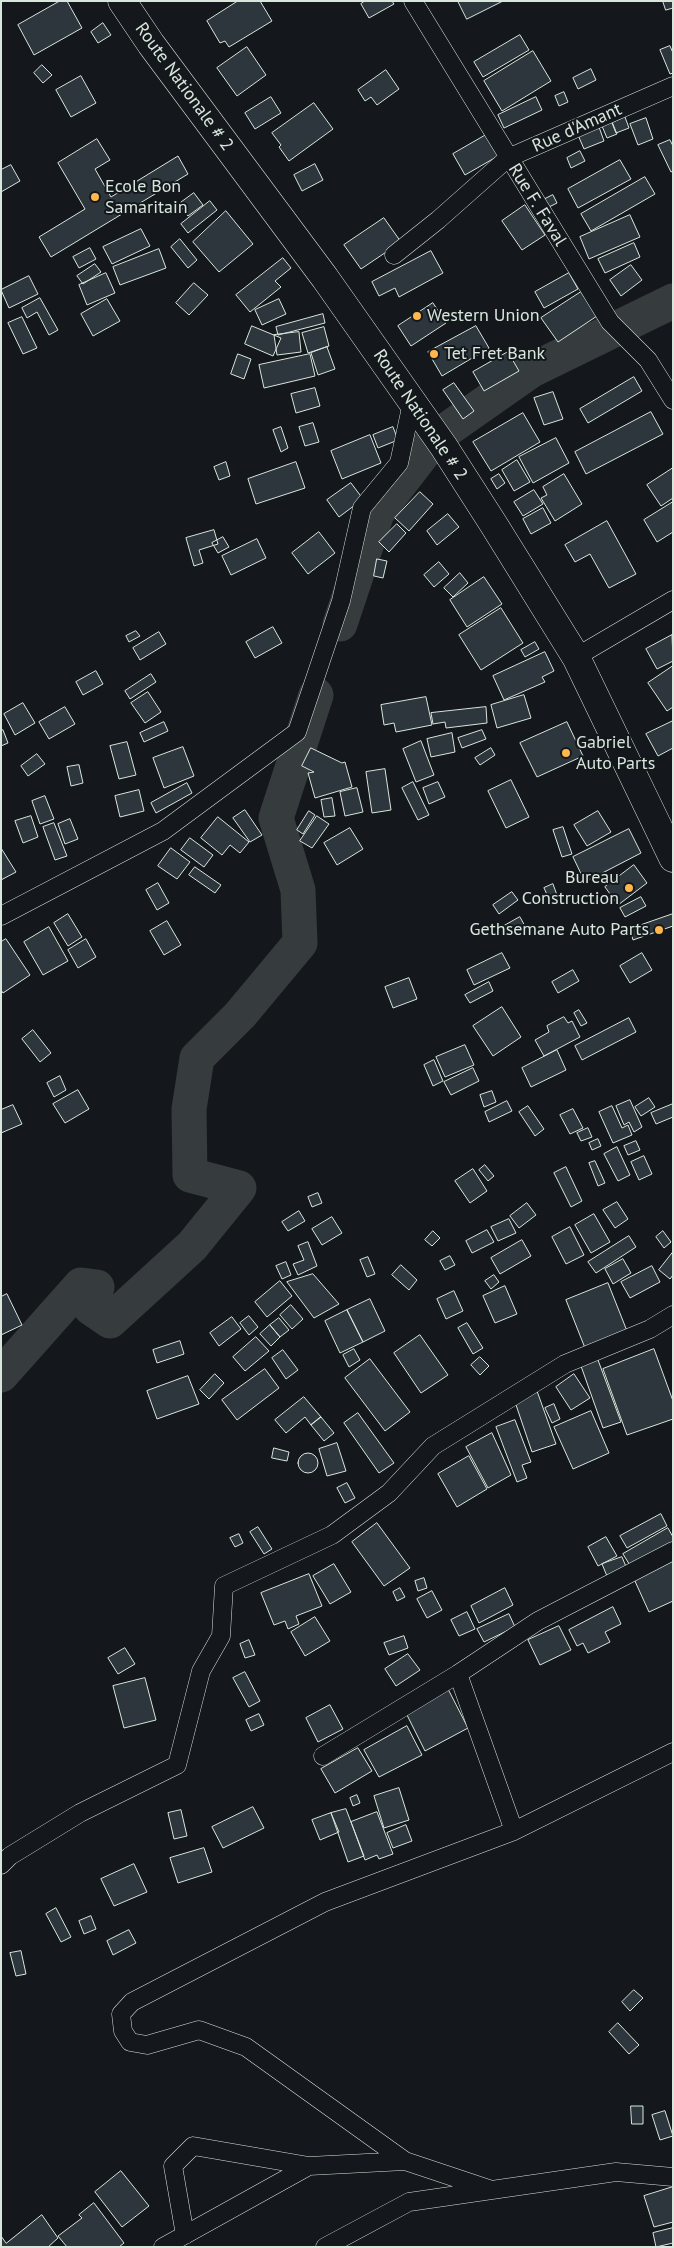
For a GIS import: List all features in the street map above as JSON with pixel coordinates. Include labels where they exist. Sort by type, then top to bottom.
[{"type":"main road","name":"Route Nationale # 2","points":[[122,1],[151,44],[325,278],[444,447],[576,657],[673,858]]},
{"type":"street","name":"Rue F. Faval","points":[[413,1],[610,322],[648,360],[673,400]]},
{"type":"street","name":"Rue d'Amant","points":[[394,255],[438,220],[508,158],[673,86]]},
{"type":"street","points":[[1,916],[163,831],[297,732],[341,601],[362,508],[399,463],[416,408]]},
{"type":"street","points":[[576,657],[673,600]]},
{"type":"street","points":[[1,1864],[10,1856],[80,1813],[177,1765],[201,1671],[221,1636],[224,1586],[332,1535],[389,1493],[433,1446],[565,1364],[650,1329],[673,1315]]},
{"type":"street","points":[[323,1756],[458,1674],[538,1621],[673,1551]]},
{"type":"street","points":[[458,1674],[514,1831]]},
{"type":"street","points":[[492,2190],[405,2162],[246,2047],[200,2030],[147,2045],[130,2042],[123,2031],[121,2014],[132,2002],[325,1902],[514,1831],[673,1752]]},
{"type":"street","points":[[185,2235],[172,2166],[193,2146],[309,2166],[405,2162]]},
{"type":"street","points":[[164,2247],[309,2166]]},
{"type":"street","points":[[325,2247],[409,2202],[616,2172],[673,2177]]},
{"type":"building","points":[[60,1],[67,1],[82,28],[34,55],[18,25]]},
{"type":"building","points":[[238,1],[260,1],[272,21],[229,47],[225,41],[220,43],[207,21]]},
{"type":"building","points":[[365,1],[392,1],[394,4],[369,18],[361,4]]},
{"type":"building","points":[[458,1],[503,1],[467,19]]},
{"type":"building","points":[[663,1],[673,1],[673,8],[666,10]]},
{"type":"building","points":[[103,23],[111,35],[98,43],[91,32]]},
{"type":"building","points":[[520,35],[529,50],[483,77],[474,62]]},
{"type":"building","points":[[670,46],[673,53],[673,73],[670,74],[660,50]]},
{"type":"building","points":[[247,47],[266,75],[237,96],[217,68]]},
{"type":"building","points":[[533,51],[551,81],[502,111],[484,81]]},
{"type":"building","points":[[42,65],[52,75],[43,83],[34,73]]},
{"type":"building","points":[[591,69],[596,80],[578,89],[573,78]]},
{"type":"building","points":[[386,70],[399,89],[377,105],[371,97],[365,101],[358,90]]},
{"type":"building","points":[[81,76],[96,103],[71,117],[56,90]]},
{"type":"building","points":[[564,92],[568,102],[559,106],[555,96]]},
{"type":"building","points":[[271,97],[281,113],[255,129],[245,113]]},
{"type":"building","points":[[536,97],[542,110],[504,128],[498,115]]},
{"type":"building","points":[[314,103],[333,129],[289,161],[272,133]]},
{"type":"building","points":[[625,117],[629,128],[616,133],[612,123]]},
{"type":"building","points":[[646,118],[653,139],[638,145],[630,124]]},
{"type":"building","points":[[612,122],[617,134],[607,138],[602,126]]},
{"type":"building","points":[[599,127],[604,141],[584,149],[578,135]]},
{"type":"building","points":[[486,135],[498,156],[465,175],[453,154]]},
{"type":"building","points":[[97,139],[110,160],[95,169],[111,197],[178,156],[188,174],[51,257],[39,237],[85,209],[58,163]]},
{"type":"building","points":[[670,140],[673,146],[673,171],[671,172],[658,145]]},
{"type":"building","points":[[580,151],[585,161],[571,168],[567,158]]},
{"type":"building","points":[[620,160],[631,179],[578,208],[568,189]]},
{"type":"building","points":[[315,164],[323,180],[302,191],[294,175]]},
{"type":"building","points":[[11,165],[20,181],[1,192],[1,170]]},
{"type":"building","points":[[645,177],[655,194],[591,231],[581,214]]},
{"type":"building","points":[[194,193],[203,205],[188,216],[179,204]]},
{"type":"building","points":[[553,195],[557,203],[547,208],[543,200]]},
{"type":"building","points":[[210,201],[217,210],[188,233],[181,224]]},
{"type":"building","points":[[525,205],[545,235],[522,250],[502,221]]},
{"type":"building","points":[[226,211],[253,244],[219,272],[193,242]]},
{"type":"building","points":[[630,215],[640,237],[589,259],[580,237]]},
{"type":"building","points":[[384,218],[401,242],[361,269],[344,245]]},
{"type":"building","points":[[141,229],[150,246],[112,264],[103,247]]},
{"type":"building","points":[[180,239],[197,260],[188,268],[171,247]]},
{"type":"building","points":[[634,243],[640,257],[605,273],[598,259]]},
{"type":"building","points":[[90,248],[96,259],[79,268],[73,257]]},
{"type":"building","points":[[159,249],[166,268],[120,285],[113,267]]},
{"type":"building","points":[[431,251],[443,273],[399,297],[395,288],[379,296],[372,282]]},
{"type":"building","points":[[283,258],[291,268],[275,281],[281,287],[250,312],[236,295]]},
{"type":"building","points":[[95,264],[101,272],[83,284],[77,276]]},
{"type":"building","points":[[631,265],[642,280],[621,296],[610,280]]},
{"type":"building","points":[[106,273],[115,293],[87,305],[79,285]]},
{"type":"building","points":[[569,273],[578,289],[544,308],[535,292]]},
{"type":"building","points":[[29,276],[38,294],[9,308],[1,290]]},
{"type":"building","points":[[194,283],[208,295],[189,315],[176,303]]},
{"type":"building","points":[[581,292],[597,316],[558,342],[541,318]]},
{"type":"building","points":[[40,298],[58,330],[49,335],[37,312],[27,318],[22,308]]},
{"type":"building","points":[[107,299],[120,321],[93,336],[81,314]]},
{"type":"building","points":[[279,299],[286,314],[262,325],[255,310]]},
{"type":"building","points":[[433,303],[446,323],[411,346],[398,326]]},
{"type":"building","points":[[323,314],[325,323],[278,335],[276,327]]},
{"type":"building","points":[[22,317],[37,348],[23,354],[8,323]]},
{"type":"building","points":[[252,326],[281,338],[273,356],[245,344]]},
{"type":"building","points":[[476,326],[489,348],[442,376],[428,352]]},
{"type":"building","points":[[324,327],[329,346],[308,353],[302,333]]},
{"type":"building","points":[[299,332],[301,352],[277,355],[274,335]]},
{"type":"building","points":[[327,347],[335,369],[318,375],[311,353]]},
{"type":"building","points":[[508,352],[519,371],[484,391],[473,372]]},
{"type":"building","points":[[238,354],[251,359],[244,379],[231,374]]},
{"type":"building","points":[[310,354],[315,376],[264,388],[259,365]]},
{"type":"building","points":[[634,377],[642,391],[588,423],[580,409]]},
{"type":"building","points":[[454,383],[474,411],[463,419],[443,390]]},
{"type":"building","points":[[315,388],[320,406],[296,413],[291,394]]},
{"type":"building","points":[[553,392],[563,419],[544,425],[534,398]]},
{"type":"building","points":[[651,412],[663,434],[586,474],[575,452]]},
{"type":"building","points":[[523,413],[540,442],[491,471],[473,442]]},
{"type":"building","points":[[313,423],[319,442],[305,446],[299,427]]},
{"type":"building","points":[[281,427],[288,448],[281,452],[273,430]]},
{"type":"building","points":[[393,427],[398,440],[378,448],[373,435]]},
{"type":"building","points":[[370,435],[381,463],[342,479],[331,451]]},
{"type":"building","points":[[556,438],[569,463],[533,483],[519,457]]},
{"type":"building","points":[[517,460],[530,482],[514,491],[502,470]]},
{"type":"building","points":[[226,462],[230,476],[219,480],[214,467]]},
{"type":"building","points":[[296,462],[305,488],[256,504],[248,479]]},
{"type":"building","points":[[673,468],[673,498],[661,506],[647,485]]},
{"type":"building","points":[[499,474],[505,483],[497,489],[491,479]]},
{"type":"building","points":[[564,474],[582,504],[555,521],[541,498],[547,495],[543,487]]},
{"type":"building","points":[[351,483],[363,499],[339,517],[327,500]]},
{"type":"building","points":[[534,490],[543,504],[523,516],[514,502]]},
{"type":"building","points":[[420,492],[433,504],[409,531],[395,518]]},
{"type":"building","points":[[673,502],[673,532],[657,542],[644,520]]},
{"type":"building","points":[[543,508],[551,523],[531,534],[523,519]]},
{"type":"building","points":[[448,514],[459,527],[437,545],[427,531]]},
{"type":"building","points":[[607,521],[636,574],[609,588],[590,554],[575,562],[565,545]]},
{"type":"building","points":[[397,524],[406,533],[389,552],[379,542]]},
{"type":"building","points":[[214,530],[218,544],[199,550],[203,563],[194,566],[186,538]]},
{"type":"building","points":[[319,532],[335,553],[308,574],[292,553]]},
{"type":"building","points":[[223,537],[229,547],[218,553],[212,543]]},
{"type":"building","points":[[257,539],[266,558],[231,575],[222,556]]},
{"type":"building","points":[[377,559],[387,561],[383,578],[374,576]]},
{"type":"building","points":[[439,562],[449,574],[434,587],[424,575]]},
{"type":"building","points":[[460,573],[468,583],[453,597],[444,588]]},
{"type":"building","points":[[484,577],[502,604],[467,627],[450,600]]},
{"type":"building","points":[[501,608],[523,643],[481,670],[459,635]]},
{"type":"building","points":[[273,627],[282,643],[255,658],[246,642]]},
{"type":"building","points":[[136,631],[140,636],[129,642],[126,636]]},
{"type":"building","points":[[159,632],[166,644],[140,660],[133,648]]},
{"type":"building","points":[[672,635],[673,661],[657,669],[646,649]]},
{"type":"building","points":[[535,642],[539,649],[525,657],[521,650]]},
{"type":"building","points":[[545,652],[554,671],[542,677],[545,682],[504,700],[493,676]]},
{"type":"building","points":[[673,666],[673,707],[667,711],[648,683]]},
{"type":"building","points":[[96,671],[103,684],[83,695],[76,682]]},
{"type":"building","points":[[151,674],[156,682],[130,699],[125,691]]},
{"type":"building","points":[[148,692],[161,712],[145,723],[131,703]]},
{"type":"building","points":[[524,695],[531,718],[497,728],[491,705]]},
{"type":"building","points":[[426,697],[432,725],[396,732],[394,723],[384,725],[381,705]]},
{"type":"building","points":[[23,703],[35,723],[15,735],[4,714]]},
{"type":"building","points":[[65,707],[75,724],[49,739],[39,722]]},
{"type":"building","points":[[486,707],[487,723],[446,728],[445,722],[433,724],[431,713]]},
{"type":"building","points":[[673,721],[673,748],[658,756],[646,734]]},
{"type":"building","points":[[164,722],[168,731],[144,742],[140,733]]},
{"type":"building","points":[[567,722],[583,756],[537,777],[520,743]]},
{"type":"building","points":[[3,730],[8,743],[1,746],[1,731]]},
{"type":"building","points":[[482,730],[486,739],[462,748],[458,738]]},
{"type":"building","points":[[452,733],[455,752],[431,757],[427,739]]},
{"type":"building","points":[[421,741],[434,775],[416,782],[403,749]]},
{"type":"building","points":[[127,742],[136,775],[119,779],[110,746]]},
{"type":"building","points":[[183,747],[194,776],[164,788],[153,758]]},
{"type":"building","points":[[311,748],[342,763],[345,762],[352,787],[315,798],[308,773],[314,772],[302,766]]},
{"type":"building","points":[[491,748],[495,755],[480,765],[475,758]]},
{"type":"building","points":[[37,754],[45,764],[28,776],[21,766]]},
{"type":"building","points":[[79,765],[83,783],[71,786],[67,767]]},
{"type":"building","points":[[385,769],[391,810],[372,813],[366,772]]},
{"type":"building","points":[[511,780],[529,817],[506,828],[488,791]]},
{"type":"building","points":[[413,782],[429,815],[418,820],[402,788]]},
{"type":"building","points":[[438,782],[445,797],[429,804],[423,788]]},
{"type":"building","points":[[187,783],[192,793],[156,813],[151,803]]},
{"type":"building","points":[[357,788],[363,812],[345,816],[340,792]]},
{"type":"building","points":[[139,790],[144,811],[120,817],[115,796]]},
{"type":"building","points":[[45,796],[54,819],[40,824],[32,801]]},
{"type":"building","points":[[332,798],[335,816],[324,817],[321,800]]},
{"type":"building","points":[[245,810],[262,835],[250,842],[233,818]]},
{"type":"building","points":[[309,811],[315,815],[303,834],[297,830]]},
{"type":"building","points":[[598,811],[611,832],[587,846],[574,825]]},
{"type":"building","points":[[31,816],[38,837],[23,843],[15,821]]},
{"type":"building","points":[[317,816],[329,824],[312,848],[300,841]]},
{"type":"building","points":[[218,817],[249,842],[240,853],[230,845],[222,855],[201,838]]},
{"type":"building","points":[[70,819],[78,839],[65,844],[58,824]]},
{"type":"building","points":[[54,823],[67,856],[55,860],[43,827]]},
{"type":"building","points":[[563,827],[572,854],[562,857],[553,830]]},
{"type":"building","points":[[350,828],[363,849],[337,865],[324,843]]},
{"type":"building","points":[[629,829],[641,853],[585,882],[573,857]]},
{"type":"building","points":[[190,838],[213,855],[204,867],[181,850]]},
{"type":"building","points":[[1,848],[16,872],[1,880]]},
{"type":"building","points":[[171,848],[190,862],[177,879],[158,866]]},
{"type":"building","points":[[634,865],[647,883],[618,905],[605,887]]},
{"type":"building","points":[[195,867],[221,885],[215,893],[189,875]]},
{"type":"building","points":[[158,883],[169,903],[157,910],[146,890]]},
{"type":"building","points":[[553,884],[558,898],[550,901],[544,888]]},
{"type":"building","points":[[512,892],[518,900],[499,914],[493,905]]},
{"type":"building","points":[[641,897],[646,906],[625,917],[620,908]]},
{"type":"building","points":[[68,914],[82,937],[68,946],[54,923]]},
{"type":"building","points":[[673,914],[673,926],[633,940],[630,929]]},
{"type":"building","points":[[520,917],[526,928],[510,936],[504,926]]},
{"type":"building","points":[[167,921],[181,945],[164,955],[150,931]]},
{"type":"building","points":[[49,927],[68,961],[43,975],[24,942]]},
{"type":"building","points":[[6,939],[30,975],[3,993],[1,990],[1,942]]},
{"type":"building","points":[[86,939],[96,957],[78,968],[68,950]]},
{"type":"building","points":[[502,953],[510,968],[474,985],[467,970]]},
{"type":"building","points":[[642,953],[652,970],[630,983],[620,966]]},
{"type":"building","points":[[573,970],[579,981],[558,993],[552,982]]},
{"type":"building","points":[[409,978],[417,999],[393,1008],[385,987]]},
{"type":"building","points":[[489,982],[493,991],[470,1003],[465,995]]},
{"type":"building","points":[[502,1007],[521,1037],[493,1056],[473,1026]]},
{"type":"building","points":[[579,1010],[587,1023],[581,1026],[574,1013]]},
{"type":"building","points":[[564,1017],[568,1023],[572,1021],[580,1037],[544,1056],[535,1040],[549,1032],[547,1026]]},
{"type":"building","points":[[629,1018],[636,1032],[582,1060],[575,1046]]},
{"type":"building","points":[[33,1030],[51,1053],[40,1062],[22,1039]]},
{"type":"building","points":[[465,1045],[474,1065],[445,1077],[436,1057]]},
{"type":"building","points":[[557,1050],[566,1070],[531,1087],[522,1068]]},
{"type":"building","points":[[434,1060],[443,1081],[433,1086],[424,1065]]},
{"type":"building","points":[[473,1068],[479,1081],[451,1095],[444,1082]]},
{"type":"building","points":[[60,1076],[66,1090],[54,1097],[47,1083]]},
{"type":"building","points":[[78,1090],[89,1109],[65,1123],[53,1104]]},
{"type":"building","points":[[492,1091],[496,1102],[484,1107],[480,1095]]},
{"type":"building","points":[[649,1098],[655,1107],[641,1116],[635,1107]]},
{"type":"building","points":[[630,1100],[642,1127],[634,1132],[629,1122],[624,1125],[616,1106]]},
{"type":"building","points":[[507,1101],[512,1111],[489,1122],[485,1112]]},
{"type":"building","points":[[673,1104],[673,1117],[656,1124],[651,1113]]},
{"type":"building","points":[[13,1105],[22,1124],[1,1133],[1,1110]]},
{"type":"building","points":[[528,1106],[544,1129],[535,1136],[519,1112]]},
{"type":"building","points":[[612,1106],[622,1128],[628,1125],[632,1135],[613,1143],[599,1112]]},
{"type":"building","points":[[573,1109],[583,1128],[570,1134],[560,1115]]},
{"type":"building","points":[[588,1128],[592,1137],[581,1141],[577,1133]]},
{"type":"building","points":[[598,1139],[601,1146],[592,1150],[589,1143]]},
{"type":"building","points":[[636,1141],[640,1150],[628,1155],[624,1146]]},
{"type":"building","points":[[617,1147],[630,1175],[618,1181],[604,1154]]},
{"type":"building","points":[[644,1156],[652,1174],[639,1180],[631,1162]]},
{"type":"building","points":[[595,1161],[605,1183],[598,1186],[589,1163]]},
{"type":"building","points":[[485,1165],[494,1176],[488,1181],[479,1170]]},
{"type":"building","points":[[566,1167],[582,1201],[571,1207],[554,1173]]},
{"type":"building","points":[[473,1169],[487,1191],[470,1203],[455,1181]]},
{"type":"building","points":[[318,1193],[322,1203],[312,1207],[308,1197]]},
{"type":"building","points":[[617,1202],[628,1219],[615,1228],[603,1210]]},
{"type":"building","points":[[527,1203],[536,1215],[519,1228],[510,1216]]},
{"type":"building","points":[[299,1211],[305,1221],[288,1231],[282,1222]]},
{"type":"building","points":[[594,1214],[610,1242],[591,1253],[575,1225]]},
{"type":"building","points":[[332,1217],[342,1233],[322,1245],[312,1229]]},
{"type":"building","points":[[509,1219],[516,1233],[498,1241],[491,1227]]},
{"type":"building","points":[[570,1227],[584,1255],[566,1264],[552,1237]]},
{"type":"building","points":[[487,1230],[494,1242],[472,1253],[466,1241]]},
{"type":"building","points":[[433,1231],[440,1238],[432,1246],[425,1240]]},
{"type":"building","points":[[663,1231],[671,1242],[664,1248],[656,1237]]},
{"type":"building","points":[[629,1236],[636,1247],[596,1273],[588,1262]]},
{"type":"building","points":[[522,1240],[531,1256],[500,1274],[491,1258]]},
{"type":"building","points":[[308,1242],[317,1266],[298,1275],[293,1264],[304,1260],[298,1246]]},
{"type":"building","points":[[673,1252],[673,1275],[670,1279],[659,1270]]},
{"type":"building","points":[[450,1256],[455,1265],[445,1270],[440,1261]]},
{"type":"building","points":[[368,1257],[375,1274],[367,1277],[360,1260]]},
{"type":"building","points":[[623,1259],[631,1273],[613,1284],[605,1269]]},
{"type":"building","points":[[286,1262],[291,1275],[282,1279],[276,1266]]},
{"type":"building","points":[[401,1265],[417,1280],[409,1290],[392,1275]]},
{"type":"building","points":[[652,1266],[660,1282],[630,1298],[621,1282]]},
{"type":"building","points":[[313,1274],[339,1304],[314,1318],[287,1282]]},
{"type":"building","points":[[494,1275],[499,1282],[491,1289],[485,1281]]},
{"type":"building","points":[[280,1281],[292,1296],[267,1317],[255,1302]]},
{"type":"building","points":[[608,1283],[627,1331],[585,1348],[566,1300]]},
{"type":"building","points":[[505,1286],[517,1314],[495,1323],[483,1296]]},
{"type":"building","points":[[454,1291],[463,1311],[446,1319],[437,1299]]},
{"type":"building","points":[[7,1294],[22,1325],[1,1335],[1,1297]]},
{"type":"building","points":[[370,1299],[385,1331],[363,1342],[347,1310]]},
{"type":"building","points":[[291,1305],[303,1319],[292,1329],[280,1315]]},
{"type":"building","points":[[347,1310],[363,1342],[340,1353],[325,1321]]},
{"type":"building","points":[[249,1316],[258,1327],[249,1335],[240,1323]]},
{"type":"building","points":[[232,1317],[241,1329],[219,1346],[210,1333]]},
{"type":"building","points":[[279,1318],[289,1330],[280,1337],[270,1325]]},
{"type":"building","points":[[467,1323],[483,1348],[473,1354],[458,1328]]},
{"type":"building","points":[[270,1325],[280,1337],[271,1346],[260,1334]]},
{"type":"building","points":[[420,1335],[448,1375],[421,1393],[394,1353]]},
{"type":"building","points":[[256,1337],[269,1351],[245,1371],[233,1357]]},
{"type":"building","points":[[180,1341],[184,1354],[157,1363],[153,1350]]},
{"type":"building","points":[[354,1349],[360,1360],[349,1367],[343,1355]]},
{"type":"building","points":[[654,1349],[673,1401],[673,1419],[627,1435],[603,1369]]},
{"type":"building","points":[[283,1350],[298,1370],[286,1379],[272,1358]]},
{"type":"building","points":[[480,1357],[489,1366],[480,1375],[471,1365]]},
{"type":"building","points":[[370,1359],[410,1412],[385,1431],[345,1378]]},
{"type":"building","points":[[598,1360],[621,1422],[603,1428],[581,1366]]},
{"type":"building","points":[[265,1369],[279,1388],[237,1420],[222,1400]]},
{"type":"building","points":[[215,1374],[224,1383],[209,1399],[200,1390]]},
{"type":"building","points":[[574,1374],[590,1398],[571,1410],[556,1387]]},
{"type":"building","points":[[188,1376],[199,1404],[157,1419],[147,1391]]},
{"type":"building","points":[[537,1391],[556,1444],[532,1452],[514,1399]]},
{"type":"building","points":[[304,1397],[321,1417],[311,1425],[305,1417],[286,1433],[275,1420]]},
{"type":"building","points":[[554,1404],[560,1419],[552,1423],[545,1408]]},
{"type":"building","points":[[591,1411],[609,1453],[573,1469],[554,1427]]},
{"type":"building","points":[[358,1413],[394,1463],[379,1473],[344,1423]]},
{"type":"building","points":[[321,1417],[334,1433],[324,1441],[311,1425]]},
{"type":"building","points":[[515,1420],[531,1462],[522,1465],[527,1478],[517,1482],[496,1427]]},
{"type":"building","points":[[492,1433],[511,1475],[488,1488],[466,1447]]},
{"type":"building","points":[[337,1443],[346,1471],[327,1476],[319,1449]]},
{"type":"building","points":[[274,1448],[289,1452],[287,1461],[272,1458]]},
{"type":"building","points":[[308,1453],[315,1456],[318,1463],[315,1470],[308,1473],[301,1470],[298,1463],[301,1456]]},
{"type":"building","points":[[469,1456],[487,1489],[457,1507],[438,1474]]},
{"type":"building","points":[[347,1483],[355,1498],[345,1503],[337,1488]]},
{"type":"building","points":[[661,1514],[667,1526],[627,1548],[620,1536]]},
{"type":"building","points":[[377,1523],[410,1568],[384,1586],[352,1542]]},
{"type":"building","points":[[258,1527],[272,1549],[264,1554],[250,1532]]},
{"type":"building","points":[[668,1528],[673,1537],[673,1542],[631,1567],[623,1554]]},
{"type":"building","points":[[239,1534],[243,1543],[235,1547],[230,1538]]},
{"type":"building","points":[[606,1537],[617,1556],[598,1566],[588,1547]]},
{"type":"building","points":[[622,1557],[627,1569],[607,1576],[602,1564]]},
{"type":"building","points":[[673,1560],[673,1601],[649,1612],[634,1579]]},
{"type":"building","points":[[334,1564],[351,1592],[330,1604],[313,1576]]},
{"type":"building","points":[[309,1574],[322,1606],[296,1616],[299,1624],[288,1629],[285,1621],[274,1625],[261,1593]]},
{"type":"building","points":[[424,1578],[427,1588],[418,1591],[415,1581]]},
{"type":"building","points":[[400,1588],[405,1597],[397,1601],[393,1592]]},
{"type":"building","points":[[505,1588],[513,1605],[479,1623],[471,1606]]},
{"type":"building","points":[[432,1591],[442,1610],[427,1618],[417,1599]]},
{"type":"building","points":[[613,1607],[621,1624],[605,1632],[610,1642],[588,1653],[583,1643],[577,1646],[569,1630]]},
{"type":"building","points":[[467,1612],[475,1629],[459,1636],[451,1620]]},
{"type":"building","points":[[509,1614],[515,1627],[484,1642],[477,1629]]},
{"type":"building","points":[[315,1617],[330,1641],[305,1656],[291,1632]]},
{"type":"building","points":[[559,1626],[571,1650],[540,1665],[528,1640]]},
{"type":"building","points":[[404,1636],[408,1648],[389,1655],[384,1643]]},
{"type":"building","points":[[249,1640],[255,1655],[245,1658],[240,1644]]},
{"type":"building","points":[[125,1648],[135,1664],[118,1674],[108,1658]]},
{"type":"building","points":[[408,1654],[420,1670],[396,1686],[385,1669]]},
{"type":"building","points":[[245,1672],[260,1701],[249,1707],[233,1678]]},
{"type":"building","points":[[145,1678],[156,1720],[124,1728],[113,1686]]},
{"type":"building","points":[[448,1689],[468,1728],[425,1751],[405,1711]]},
{"type":"building","points":[[330,1705],[343,1729],[318,1742],[306,1718]]},
{"type":"building","points":[[259,1714],[264,1725],[251,1731],[246,1720]]},
{"type":"building","points":[[407,1726],[422,1755],[379,1777],[364,1750]]},
{"type":"building","points":[[358,1748],[372,1771],[335,1793],[321,1769]]},
{"type":"building","points":[[399,1788],[409,1820],[384,1828],[374,1796]]},
{"type":"building","points":[[357,1795],[360,1803],[353,1806],[350,1798]]},
{"type":"building","points":[[253,1807],[264,1828],[223,1848],[212,1827]]},
{"type":"building","points":[[346,1809],[364,1856],[348,1862],[331,1813]]},
{"type":"building","points":[[181,1810],[187,1836],[174,1839],[168,1813]]},
{"type":"building","points":[[377,1812],[393,1854],[379,1859],[377,1855],[365,1860],[351,1822]]},
{"type":"building","points":[[331,1813],[339,1832],[320,1840],[312,1820]]},
{"type":"building","points":[[406,1825],[412,1841],[393,1848],[387,1833]]},
{"type":"building","points":[[204,1848],[212,1872],[178,1883],[170,1858]]},
{"type":"building","points":[[134,1864],[147,1892],[114,1906],[101,1879]]},
{"type":"building","points":[[56,1908],[71,1937],[61,1942],[46,1914]]},
{"type":"building","points":[[91,1916],[96,1929],[84,1934],[79,1921]]},
{"type":"building","points":[[129,1930],[136,1943],[113,1955],[107,1941]]},
{"type":"building","points":[[21,1951],[26,1974],[16,1976],[10,1953]]},
{"type":"building","points":[[634,1990],[643,1998],[630,2011],[622,2002]]},
{"type":"building","points":[[618,2023],[639,2045],[629,2054],[609,2032]]},
{"type":"building","points":[[631,2106],[643,2106],[643,2124],[632,2124]]},
{"type":"building","points":[[665,2111],[673,2136],[660,2140],[652,2115]]},
{"type":"building","points":[[121,2171],[149,2206],[122,2227],[95,2192]]},
{"type":"building","points":[[673,2187],[673,2222],[654,2227],[644,2196]]},
{"type":"building","points":[[94,2203],[124,2243],[119,2247],[67,2247],[58,2236],[82,2218],[79,2215]]},
{"type":"building","points":[[42,2215],[58,2238],[48,2247],[1,2247],[1,2236],[6,2243]]},
{"type":"building","points":[[673,2228],[673,2243],[656,2247],[653,2233]]},
{"type":"waterway","points":[[340,624],[377,513],[435,438],[532,370],[673,301]]},
{"type":"waterway","points":[[1,1375],[81,1285],[97,1287],[91,1308],[110,1321],[192,1246],[239,1188],[190,1175],[189,1109],[197,1058],[240,1015],[300,943],[298,890],[276,818],[316,695]]},
{"type":"place","name":"Ecole Bon Samaritain","points":[[95,197]]},
{"type":"place","name":"Western Union","points":[[417,316]]},
{"type":"place","name":"Tet Fret Bank","points":[[434,354]]},
{"type":"place","name":"Gabriel Auto Parts","points":[[566,753]]},
{"type":"place","name":"Bureau Construction","points":[[629,888]]},
{"type":"place","name":"Gethsemane Auto Parts","points":[[659,930]]}]
